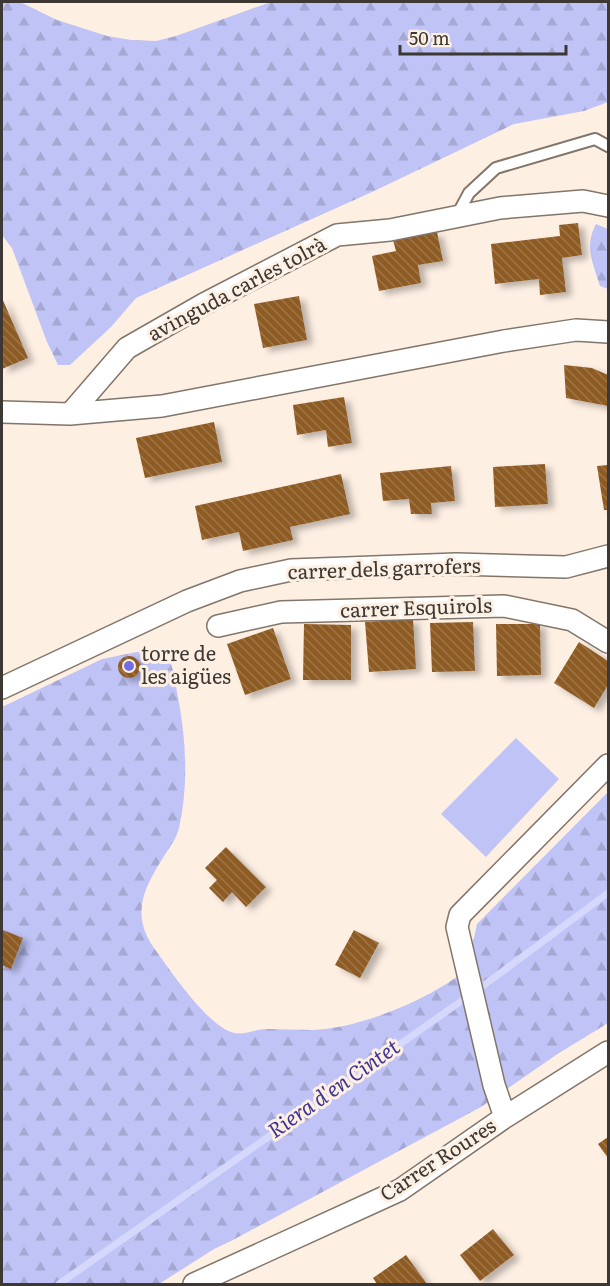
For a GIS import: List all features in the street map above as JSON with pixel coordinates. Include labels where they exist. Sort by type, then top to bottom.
[{"type":"street","name":"avinguda carles tolrà","points":[[70,414],[127,348],[204,304],[337,235],[390,230],[500,208],[583,201],[609,206]]},
{"type":"street","points":[[2,412],[70,414],[162,406],[504,341],[576,330],[609,332]]},
{"type":"street","name":"carrer dels garrofers","points":[[2,688],[187,601],[240,582],[281,572],[456,564],[566,567],[609,556]]},
{"type":"street","name":"carrer Esquirols","points":[[218,626],[281,612],[504,606],[572,620],[609,642]]},
{"type":"street","points":[[505,1117],[494,1085],[457,927],[460,915],[609,765]]},
{"type":"street","name":"Carrer Roures","points":[[194,1284],[400,1190],[505,1117],[609,1052]]},
{"type":"lane","points":[[455,217],[469,193],[496,168],[595,139],[609,146]]},
{"type":"green space","points":[[2,2],[20,2],[57,20],[107,36],[156,41],[271,2],[608,2],[608,102],[584,111],[514,124],[372,192],[136,298],[111,327],[70,365],[58,365],[47,342],[12,248],[2,235]]},
{"type":"green space","points":[[596,224],[608,229],[608,289],[600,286],[592,263],[590,247],[592,232]]},
{"type":"green space","points":[[157,648],[167,657],[174,674],[183,726],[185,777],[178,831],[147,887],[141,909],[142,920],[145,932],[159,955],[185,990],[214,1021],[234,1033],[266,1029],[331,1028],[372,1018],[434,991],[467,969],[477,924],[608,792],[608,1023],[556,1055],[481,1107],[214,1249],[159,1284],[2,1284],[2,707],[102,659]]},
{"type":"green space","points":[[516,738],[559,779],[486,857],[441,814]]},
{"type":"building","points":[[578,223],[582,255],[562,258],[566,292],[540,295],[539,279],[495,284],[491,244],[560,236],[559,225]]},
{"type":"building","points":[[437,232],[443,261],[418,265],[421,283],[379,291],[372,256],[396,251],[393,240]]},
{"type":"building","points":[[299,296],[307,340],[263,348],[254,304]]},
{"type":"building","points":[[2,298],[28,358],[2,369]]},
{"type":"building","points":[[564,365],[592,368],[608,375],[608,406],[566,398]]},
{"type":"building","points":[[344,397],[352,443],[328,447],[326,430],[297,435],[293,405]]},
{"type":"building","points":[[214,422],[222,462],[145,478],[136,438]]},
{"type":"building","points":[[545,464],[548,504],[495,507],[493,467]]},
{"type":"building","points":[[608,465],[608,510],[604,510],[597,466]]},
{"type":"building","points":[[451,466],[455,501],[431,503],[432,514],[411,514],[409,499],[383,501],[380,473]]},
{"type":"building","points":[[341,474],[350,514],[290,527],[293,540],[243,551],[239,532],[202,540],[195,506]]},
{"type":"building","points":[[413,619],[416,669],[369,672],[365,622]]},
{"type":"building","points":[[473,622],[475,671],[432,672],[430,623]]},
{"type":"building","points":[[304,624],[351,625],[351,680],[303,680]]},
{"type":"building","points":[[496,624],[540,624],[541,675],[497,676]]},
{"type":"building","points":[[273,628],[291,679],[245,695],[227,644]]},
{"type":"building","points":[[579,642],[608,661],[608,685],[594,708],[554,683]]},
{"type":"building","name":"torre de les aigües","points":[[129,656],[137,659],[140,667],[137,675],[129,678],[121,675],[118,667],[121,659]]},
{"type":"building","points":[[226,847],[266,887],[246,907],[232,892],[223,902],[209,888],[217,880],[205,868]]},
{"type":"building","points":[[3,930],[23,938],[11,969],[2,965]]},
{"type":"building","points":[[354,930],[379,943],[360,978],[335,965]]},
{"type":"building","points":[[608,1137],[608,1158],[598,1144]]},
{"type":"building","points":[[493,1229],[514,1255],[480,1281],[460,1255]]},
{"type":"building","points":[[406,1255],[427,1284],[377,1284],[373,1278]]},
{"type":"waterway","name":"Riera d'en Cintet","points":[[59,1284],[487,983],[608,893]]},
{"type":"place","name":"torre de les aigües","points":[[129,666]]}]
